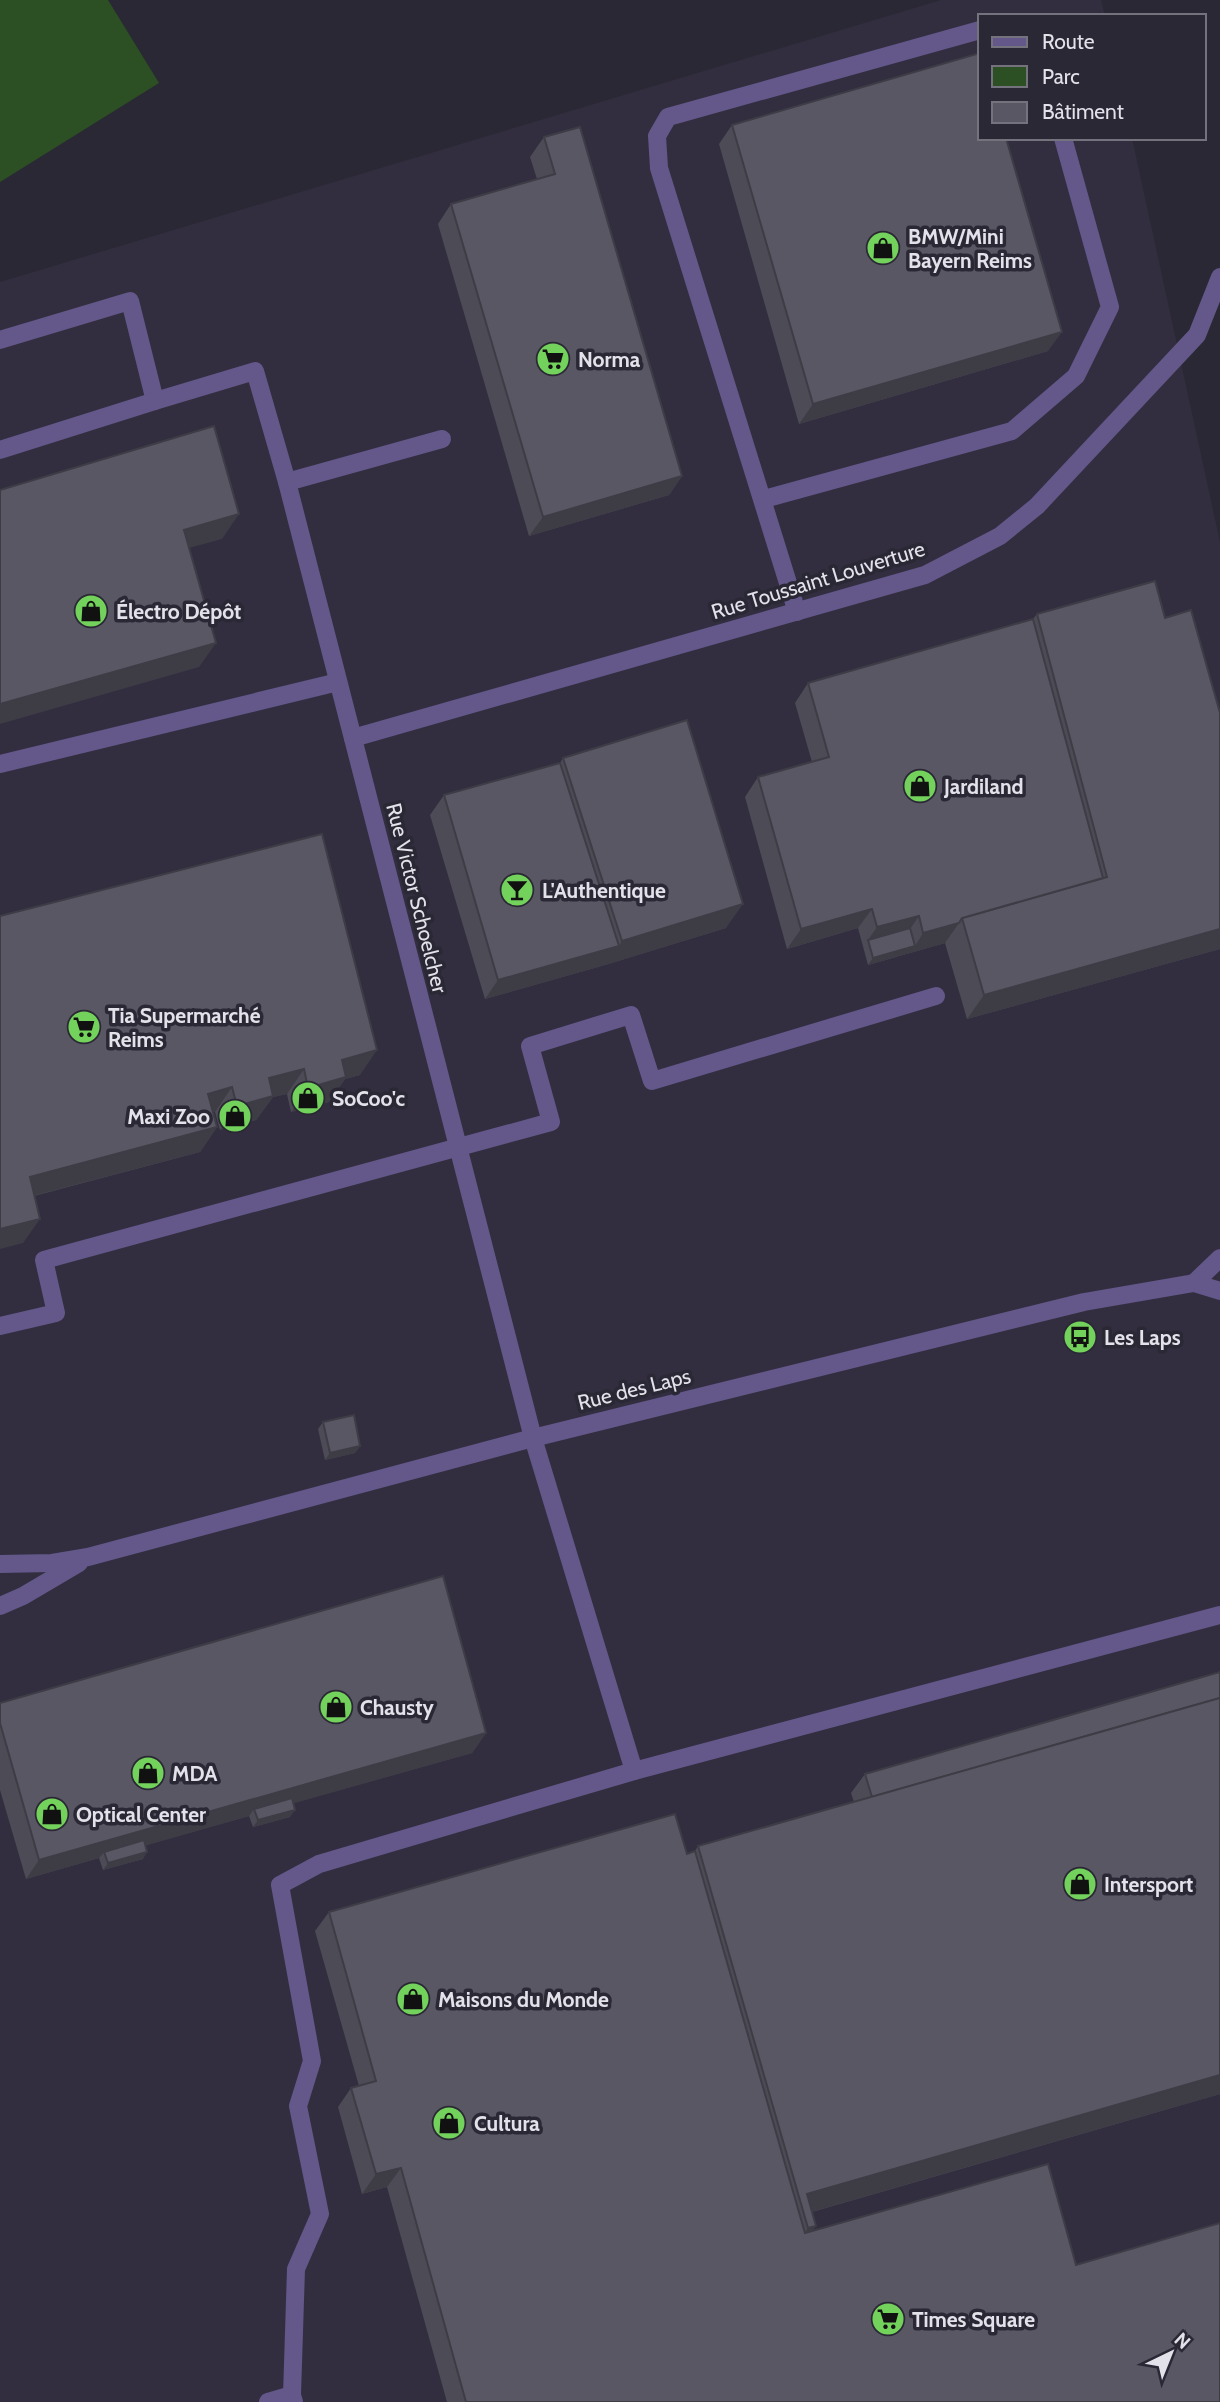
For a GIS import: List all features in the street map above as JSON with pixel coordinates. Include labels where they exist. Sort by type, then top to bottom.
[{"type":"street","points":[[797,612],[659,167],[657,136],[668,117],[978,31]]},
{"type":"street","points":[[764,499],[1012,431],[1076,376],[1110,307],[1064,140]]},
{"type":"street","name":"Rue Toussaint Louverture","points":[[353,738],[925,575],[1000,536],[1037,506],[1197,335],[1220,277]]},
{"type":"street","points":[[0,340],[130,301],[155,401],[0,450]]},
{"type":"street","name":"Rue Victor Schoelcher","points":[[155,401],[255,371],[287,482],[533,1438],[634,1771]]},
{"type":"street","points":[[287,482],[442,439]]},
{"type":"street","points":[[0,764],[338,682]]},
{"type":"street","points":[[0,1326],[56,1313],[44,1260],[551,1122],[530,1046],[631,1015],[652,1081],[936,996]]},
{"type":"street","points":[[1194,1283],[1220,1258]]},
{"type":"street","name":"Rue des Laps","points":[[0,1564],[52,1563],[88,1557],[533,1438],[1084,1302],[1194,1283],[1220,1291]]},
{"type":"street","name":"Rue des Laps","points":[[0,1606],[23,1596],[88,1557]]},
{"type":"street","points":[[268,2402],[293,2399],[296,2269],[320,2214],[298,2106],[312,2061],[280,1885],[318,1864],[634,1771],[1220,1615]]},
{"type":"shaded area","points":[[941,0],[1101,0],[1104,14],[978,14],[978,140],[1132,140],[1220,542],[1220,2402],[0,2402],[0,282]]},
{"type":"green space","points":[[0,0],[108,0],[159,83],[0,182]]},
{"type":"building","name":"BMW/Mini Bayern Reims","points":[[978,54],[978,140],[1007,140],[1062,332],[813,404],[732,125]]},
{"type":"building","name":"Norma","points":[[580,127],[682,476],[543,517],[451,204],[555,174],[544,137]]},
{"type":"building","name":"Électro Dépôt","points":[[214,426],[239,514],[184,530],[216,643],[0,704],[0,490]]},
{"type":"building","points":[[1155,581],[1165,618],[1191,610],[1220,713],[1220,929],[984,995],[962,918],[1107,877],[1037,614]]},
{"type":"building","name":"Jardiland","points":[[1033,619],[1103,878],[962,918],[959,923],[923,933],[919,916],[877,927],[872,909],[801,929],[758,777],[829,757],[808,683]]},
{"type":"building","points":[[687,720],[743,904],[622,941],[563,758]]},
{"type":"building","name":"L'Authentique","points":[[560,763],[619,946],[498,980],[444,795]]},
{"type":"building","points":[[322,834],[377,1050],[342,1060],[346,1077],[308,1088],[304,1069],[269,1078],[273,1096],[237,1106],[232,1087],[208,1094],[217,1127],[30,1177],[40,1219],[0,1229],[0,916]]},
{"type":"building","points":[[910,928],[915,946],[873,958],[868,940]]},
{"type":"building","points":[[354,1415],[360,1446],[330,1453],[323,1422]]},
{"type":"building","points":[[443,1576],[486,1733],[39,1860],[0,1723],[0,1703]]},
{"type":"building","points":[[1220,1672],[1220,1698],[872,1797],[865,1774]]},
{"type":"building","points":[[1220,1698],[1220,2075],[807,2194],[816,2226],[808,2228],[698,1846]]},
{"type":"building","points":[[292,1798],[295,1810],[258,1820],[254,1809]]},
{"type":"building","points":[[675,1814],[687,1854],[695,1851],[805,2233],[1048,2164],[1076,2265],[1220,2223],[1220,2402],[466,2402],[401,2168],[376,2174],[351,2088],[376,2081],[329,1912]]},
{"type":"building","points":[[144,1840],[147,1852],[108,1863],[104,1852]]},
{"type":"place","name":"BMW/Mini Bayern Reims","points":[[883,248]]},
{"type":"place","name":"Norma","points":[[553,359]]},
{"type":"place","name":"Électro Dépôt","points":[[91,611]]},
{"type":"place","name":"Jardiland","points":[[920,786]]},
{"type":"place","name":"L'Authentique","points":[[517,890]]},
{"type":"place","name":"Tia Supermarché Reims","points":[[84,1027]]},
{"type":"place","name":"SoCoo'c","points":[[308,1098]]},
{"type":"place","name":"Maxi Zoo","points":[[235,1116]]},
{"type":"place","name":"Les Laps","points":[[1080,1337]]},
{"type":"place","name":"Chausty","points":[[336,1707]]},
{"type":"place","name":"MDA","points":[[148,1773]]},
{"type":"place","name":"Optical Center","points":[[52,1814]]},
{"type":"place","name":"Intersport","points":[[1080,1884]]},
{"type":"place","name":"Maisons du Monde","points":[[413,1999]]},
{"type":"place","name":"Cultura","points":[[449,2123]]},
{"type":"place","name":"Times Square","points":[[888,2319]]}]
